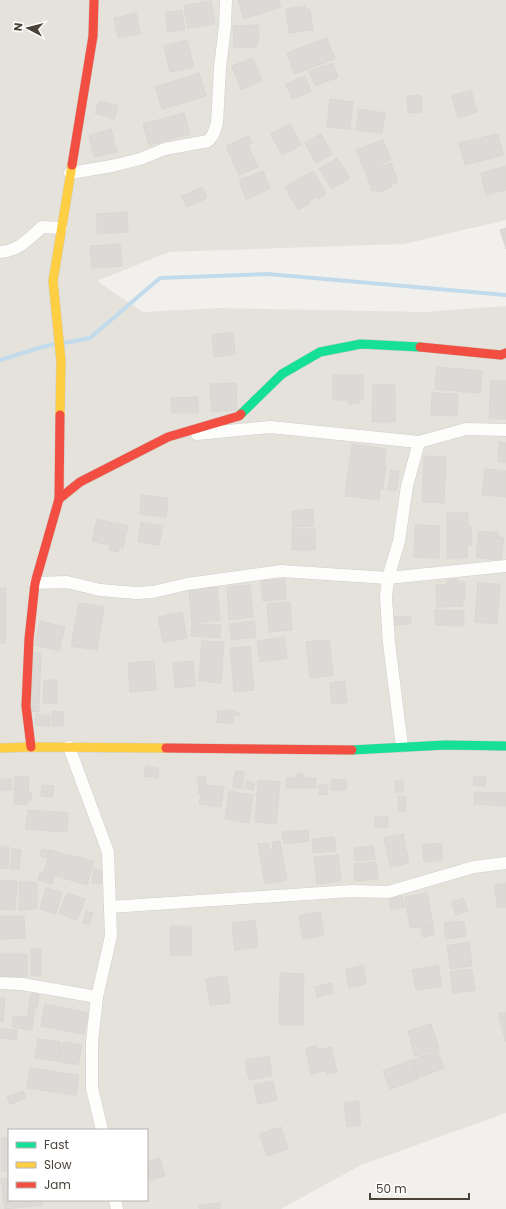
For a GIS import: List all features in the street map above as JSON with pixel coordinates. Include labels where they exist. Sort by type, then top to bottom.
[{"type":"street","points":[[31,747],[26,706],[28,639],[35,583],[59,499],[61,361],[53,281],[93,36],[94,0]]},
{"type":"street","points":[[70,172],[112,166],[140,159],[165,149],[208,141],[213,134],[217,123],[226,0]]},
{"type":"street","points":[[0,252],[5,252],[21,246],[42,227],[61,228]]},
{"type":"street","points":[[59,499],[80,482],[140,452],[168,436],[239,416],[282,374],[320,352],[361,344],[394,345],[501,354],[506,353]]},
{"type":"street","points":[[168,436],[270,428],[419,442],[466,429],[506,430]]},
{"type":"street","points":[[402,746],[389,643],[386,597],[388,578],[399,541],[407,486],[419,442]]},
{"type":"street","points":[[35,583],[67,582],[100,590],[136,593],[153,592],[187,584],[281,571],[388,578],[506,566]]},
{"type":"street","points":[[0,748],[69,747],[348,750],[402,746],[506,746]]},
{"type":"street","points":[[69,747],[108,852],[111,936],[97,996],[92,1042],[92,1088],[102,1129]]},
{"type":"street","points":[[110,907],[352,891],[388,892],[474,867],[506,864]]},
{"type":"street","points":[[0,983],[22,984],[97,996]]},
{"type":"shaded area","points":[[0,0],[506,0],[506,220],[404,244],[169,252],[97,281],[143,312],[221,308],[425,312],[506,306],[506,1113],[361,1165],[281,1209],[0,1209]]},
{"type":"building","points":[[238,0],[279,0],[281,7],[244,19]]},
{"type":"building","points":[[211,1],[215,24],[188,28],[184,6]]},
{"type":"building","points":[[305,6],[306,10],[310,9],[313,30],[289,33],[286,9]]},
{"type":"building","points":[[182,10],[185,29],[168,32],[165,13]]},
{"type":"building","points":[[136,13],[140,34],[118,38],[114,18]]},
{"type":"building","points":[[258,25],[259,41],[257,41],[257,47],[234,48],[233,26]]},
{"type":"building","points":[[327,38],[335,59],[294,74],[287,53]]},
{"type":"building","points":[[187,40],[194,67],[170,72],[164,46]]},
{"type":"building","points":[[253,58],[262,81],[241,90],[232,66]]},
{"type":"building","points":[[333,63],[338,77],[315,86],[309,71]]},
{"type":"building","points":[[199,73],[206,96],[162,109],[155,87]]},
{"type":"building","points":[[305,76],[311,91],[292,99],[286,84]]},
{"type":"building","points":[[471,90],[477,112],[458,118],[452,96]]},
{"type":"building","points":[[421,95],[422,112],[408,113],[407,96]]},
{"type":"building","points":[[330,99],[353,102],[350,129],[327,127]]},
{"type":"building","points":[[99,101],[118,106],[114,119],[95,113]]},
{"type":"building","points":[[359,109],[385,113],[382,133],[356,130]]},
{"type":"building","points":[[184,113],[190,134],[149,145],[143,124]]},
{"type":"building","points":[[290,124],[301,145],[282,155],[271,134]]},
{"type":"building","points":[[111,129],[117,152],[94,157],[89,135]]},
{"type":"building","points":[[321,134],[332,154],[316,163],[305,143]]},
{"type":"building","points":[[498,134],[503,155],[465,165],[459,143]]},
{"type":"building","points":[[249,136],[252,143],[248,145],[258,167],[239,175],[226,146]]},
{"type":"building","points":[[383,140],[391,160],[365,171],[356,150]]},
{"type":"building","points":[[337,158],[350,178],[332,189],[319,169]]},
{"type":"building","points":[[391,163],[398,182],[391,185],[392,187],[378,192],[377,190],[372,191],[366,172]]},
{"type":"building","points":[[506,166],[506,190],[486,195],[481,173]]},
{"type":"building","points":[[263,171],[270,189],[246,199],[239,180]]},
{"type":"building","points":[[313,171],[326,194],[318,199],[317,196],[309,201],[310,203],[298,210],[285,187]]},
{"type":"building","points":[[202,187],[207,198],[187,207],[182,196]]},
{"type":"building","points":[[127,212],[128,232],[97,234],[97,214]]},
{"type":"building","points":[[506,228],[506,249],[500,230]]},
{"type":"building","points":[[120,244],[122,266],[92,268],[90,246]]},
{"type":"building","points":[[233,332],[235,354],[214,357],[212,335]]},
{"type":"building","points":[[437,367],[482,371],[480,393],[435,389]]},
{"type":"building","points":[[333,375],[363,375],[363,400],[359,400],[359,403],[348,404],[348,400],[333,400]]},
{"type":"building","points":[[491,380],[506,381],[506,419],[489,418]]},
{"type":"building","points":[[236,383],[237,410],[212,412],[210,384]]},
{"type":"building","points":[[373,384],[395,385],[395,422],[372,422]]},
{"type":"building","points":[[432,393],[458,394],[457,416],[431,415]]},
{"type":"building","points":[[198,397],[198,413],[171,413],[171,398]]},
{"type":"building","points":[[499,442],[506,443],[506,463],[498,462]]},
{"type":"building","points":[[352,444],[386,449],[383,489],[380,489],[379,500],[345,496]]},
{"type":"building","points":[[424,456],[446,457],[444,503],[422,502]]},
{"type":"building","points":[[485,469],[506,471],[506,497],[482,495]]},
{"type":"building","points":[[391,470],[399,471],[396,491],[388,490]]},
{"type":"building","points":[[141,495],[168,498],[166,517],[140,514]]},
{"type":"building","points":[[313,509],[314,526],[293,527],[292,511]]},
{"type":"building","points":[[447,513],[468,513],[468,526],[471,526],[471,545],[467,545],[467,558],[447,558]]},
{"type":"building","points":[[97,519],[128,526],[123,548],[119,547],[118,552],[109,550],[110,545],[92,541]]},
{"type":"building","points":[[141,522],[163,526],[159,545],[138,542]]},
{"type":"building","points":[[415,525],[439,526],[439,558],[414,557]]},
{"type":"building","points":[[292,529],[315,529],[315,550],[292,550]]},
{"type":"building","points":[[479,531],[499,533],[498,537],[504,538],[501,560],[476,557]]},
{"type":"building","points":[[285,579],[286,599],[263,601],[261,581]]},
{"type":"building","points":[[457,579],[457,582],[465,582],[465,601],[462,601],[463,606],[437,607],[436,585],[447,584],[447,580]]},
{"type":"building","points":[[478,583],[500,584],[497,624],[475,622]]},
{"type":"building","points":[[250,585],[253,617],[229,620],[227,587]]},
{"type":"building","points":[[207,586],[207,588],[217,587],[220,620],[192,623],[189,588]]},
{"type":"building","points":[[0,588],[6,588],[5,643],[0,643]]},
{"type":"building","points":[[290,602],[292,630],[269,632],[267,604]]},
{"type":"building","points":[[79,603],[104,607],[97,650],[71,646]]},
{"type":"building","points":[[435,610],[464,611],[464,626],[435,625]]},
{"type":"building","points":[[182,612],[187,638],[163,642],[158,617]]},
{"type":"building","points":[[410,616],[411,624],[393,625],[393,617]]},
{"type":"building","points":[[40,621],[65,627],[59,651],[35,645]]},
{"type":"building","points":[[254,621],[256,637],[232,640],[229,624]]},
{"type":"building","points":[[192,624],[221,625],[220,638],[191,636]]},
{"type":"building","points":[[284,637],[287,658],[260,662],[257,641]]},
{"type":"building","points":[[329,640],[333,675],[310,678],[306,642]]},
{"type":"building","points":[[202,641],[224,642],[221,683],[199,681]]},
{"type":"building","points":[[250,646],[254,690],[234,692],[230,648]]},
{"type":"building","points":[[32,652],[41,653],[39,704],[29,703]]},
{"type":"building","points":[[154,661],[156,690],[130,692],[128,663]]},
{"type":"building","points":[[193,661],[195,686],[175,688],[173,663]]},
{"type":"building","points":[[44,680],[57,680],[57,703],[43,703]]},
{"type":"building","points":[[345,681],[347,702],[332,704],[330,683]]},
{"type":"building","points":[[29,704],[39,706],[39,712],[28,711]]},
{"type":"building","points":[[234,710],[234,712],[240,713],[239,716],[234,715],[233,724],[217,722],[218,711]]},
{"type":"building","points":[[52,711],[64,712],[63,726],[52,726]]},
{"type":"building","points":[[36,714],[50,716],[50,726],[35,725]]},
{"type":"building","points":[[146,766],[159,768],[158,778],[144,776]]},
{"type":"building","points":[[235,771],[244,772],[242,788],[233,787]]},
{"type":"building","points":[[297,773],[303,774],[303,778],[316,778],[316,788],[286,788],[286,778],[297,778]]},
{"type":"building","points":[[15,776],[29,777],[28,793],[32,793],[31,800],[28,800],[27,805],[14,804]]},
{"type":"building","points":[[198,776],[206,777],[205,784],[197,783]]},
{"type":"building","points":[[474,776],[486,777],[485,786],[473,785]]},
{"type":"building","points":[[0,779],[11,779],[12,790],[0,790]]},
{"type":"building","points":[[331,779],[347,780],[346,790],[331,790]]},
{"type":"building","points":[[258,780],[280,782],[276,824],[255,822]]},
{"type":"building","points":[[246,781],[255,783],[253,790],[245,788]]},
{"type":"building","points":[[395,781],[403,781],[403,792],[395,792]]},
{"type":"building","points":[[199,784],[224,787],[221,807],[199,804],[201,795],[198,794]]},
{"type":"building","points":[[42,785],[54,786],[53,797],[41,796]]},
{"type":"building","points":[[319,785],[327,785],[327,795],[319,794]]},
{"type":"building","points":[[229,791],[253,795],[249,823],[225,819]]},
{"type":"building","points":[[475,792],[506,793],[506,806],[474,804]]},
{"type":"building","points":[[398,796],[406,796],[405,812],[398,811]]},
{"type":"building","points":[[28,810],[68,813],[67,832],[26,829]]},
{"type":"building","points":[[375,817],[388,817],[388,827],[375,827]]},
{"type":"building","points":[[308,830],[309,841],[284,844],[282,832]]},
{"type":"building","points":[[403,834],[409,863],[390,867],[384,838]]},
{"type":"building","points":[[334,837],[336,851],[313,853],[312,839]]},
{"type":"building","points":[[280,841],[287,880],[265,884],[258,844],[268,843],[269,850],[273,850],[272,842]]},
{"type":"building","points":[[441,843],[443,860],[424,862],[422,845]]},
{"type":"building","points":[[0,846],[9,847],[8,869],[0,868]]},
{"type":"building","points":[[373,846],[375,859],[356,861],[354,848]]},
{"type":"building","points":[[12,849],[21,850],[19,869],[11,869]]},
{"type":"building","points":[[42,849],[49,851],[47,858],[40,856]]},
{"type":"building","points":[[50,850],[68,855],[61,877],[44,872]]},
{"type":"building","points":[[69,855],[94,861],[87,885],[63,878]]},
{"type":"building","points":[[338,855],[341,881],[317,884],[314,857]]},
{"type":"building","points":[[376,862],[378,879],[355,881],[354,864]]},
{"type":"building","points":[[94,869],[103,871],[101,884],[92,883]]},
{"type":"building","points":[[40,872],[54,876],[52,884],[38,880]]},
{"type":"building","points":[[0,880],[17,881],[15,910],[0,909]]},
{"type":"building","points":[[19,882],[37,882],[37,909],[19,910]]},
{"type":"building","points":[[506,883],[506,907],[497,908],[495,885]]},
{"type":"building","points":[[46,888],[62,892],[56,914],[40,909]]},
{"type":"building","points":[[67,893],[85,899],[77,920],[59,914]]},
{"type":"building","points":[[427,893],[433,925],[410,928],[405,897]]},
{"type":"building","points":[[402,896],[405,907],[391,910],[389,899]]},
{"type":"building","points":[[463,898],[468,911],[456,915],[452,902]]},
{"type":"building","points":[[86,911],[93,913],[89,925],[83,923]]},
{"type":"building","points":[[320,912],[324,935],[303,939],[299,916]]},
{"type":"building","points":[[0,916],[24,916],[25,938],[0,939]]},
{"type":"building","points":[[255,920],[258,947],[235,950],[232,923]]},
{"type":"building","points":[[464,921],[466,936],[446,939],[444,923]]},
{"type":"building","points":[[170,926],[191,926],[191,955],[170,955]]},
{"type":"building","points":[[433,926],[434,935],[423,937],[421,928]]},
{"type":"building","points":[[469,942],[472,966],[450,969],[447,946]]},
{"type":"building","points":[[31,949],[41,949],[41,976],[31,976]]},
{"type":"building","points":[[0,954],[27,954],[27,977],[0,977]]},
{"type":"building","points":[[363,965],[366,984],[349,988],[346,969]]},
{"type":"building","points":[[438,965],[442,986],[416,990],[412,970]]},
{"type":"building","points":[[472,969],[475,990],[453,993],[450,972]]},
{"type":"building","points":[[280,973],[304,974],[303,1025],[279,1025]]},
{"type":"building","points":[[227,976],[230,1003],[210,1005],[206,979]]},
{"type":"building","points":[[331,983],[333,993],[317,997],[315,987]]},
{"type":"building","points":[[31,994],[39,995],[37,1007],[29,1006]]},
{"type":"building","points":[[0,998],[5,998],[3,1022],[0,1022]]},
{"type":"building","points":[[45,1004],[88,1013],[84,1034],[41,1026]]},
{"type":"building","points":[[29,1007],[35,1008],[32,1030],[12,1027],[13,1016],[27,1018]]},
{"type":"building","points":[[506,1012],[506,1042],[498,1014]]},
{"type":"building","points":[[431,1024],[439,1049],[415,1056],[408,1031]]},
{"type":"building","points":[[0,1028],[17,1030],[16,1040],[0,1038]]},
{"type":"building","points":[[38,1039],[60,1042],[58,1061],[35,1058]]},
{"type":"building","points":[[63,1042],[82,1045],[78,1065],[59,1062],[59,1051]]},
{"type":"building","points":[[316,1046],[317,1050],[331,1047],[337,1072],[327,1074],[326,1070],[311,1074],[306,1048]]},
{"type":"building","points":[[438,1051],[444,1068],[418,1078],[412,1060]]},
{"type":"building","points":[[269,1056],[272,1076],[249,1080],[245,1060]]},
{"type":"building","points":[[411,1060],[418,1079],[390,1089],[383,1071]]},
{"type":"building","points":[[30,1068],[79,1075],[76,1095],[27,1088]]},
{"type":"building","points":[[273,1081],[277,1100],[258,1104],[254,1085]]},
{"type":"building","points":[[23,1091],[26,1098],[10,1104],[7,1097]]},
{"type":"building","points":[[358,1101],[361,1125],[347,1127],[344,1103]]},
{"type":"building","points":[[281,1127],[288,1149],[267,1156],[260,1134]]},
{"type":"building","points":[[2,1138],[8,1138],[8,1171],[2,1171]]},
{"type":"building","points":[[160,1158],[165,1176],[150,1180],[148,1162]]},
{"type":"building","points":[[8,1178],[8,1201],[41,1201],[42,1205],[5,1209],[1,1179]]},
{"type":"building","points":[[220,1203],[220,1209],[200,1209],[199,1205]]},
{"type":"waterway","points":[[64,343],[90,338],[160,278],[268,274],[506,295]]},
{"type":"waterway","points":[[0,360],[55,344]]},
{"type":"traffic: fast","points":[[241,414],[282,374],[320,352],[361,344],[420,347]]},
{"type":"traffic: fast","points":[[352,750],[445,745],[506,746]]},
{"type":"traffic: slow","points":[[60,415],[61,361],[53,281],[72,165]]},
{"type":"traffic: slow","points":[[0,748],[166,748]]},
{"type":"traffic: jam","points":[[72,165],[93,36],[94,0]]},
{"type":"traffic: jam","points":[[420,347],[501,355],[506,353]]},
{"type":"traffic: jam","points":[[59,499],[80,482],[168,437],[239,416],[241,414]]},
{"type":"traffic: jam","points":[[31,747],[26,706],[29,639],[35,583],[59,499],[60,415]]},
{"type":"traffic: jam","points":[[166,748],[352,750]]}]
